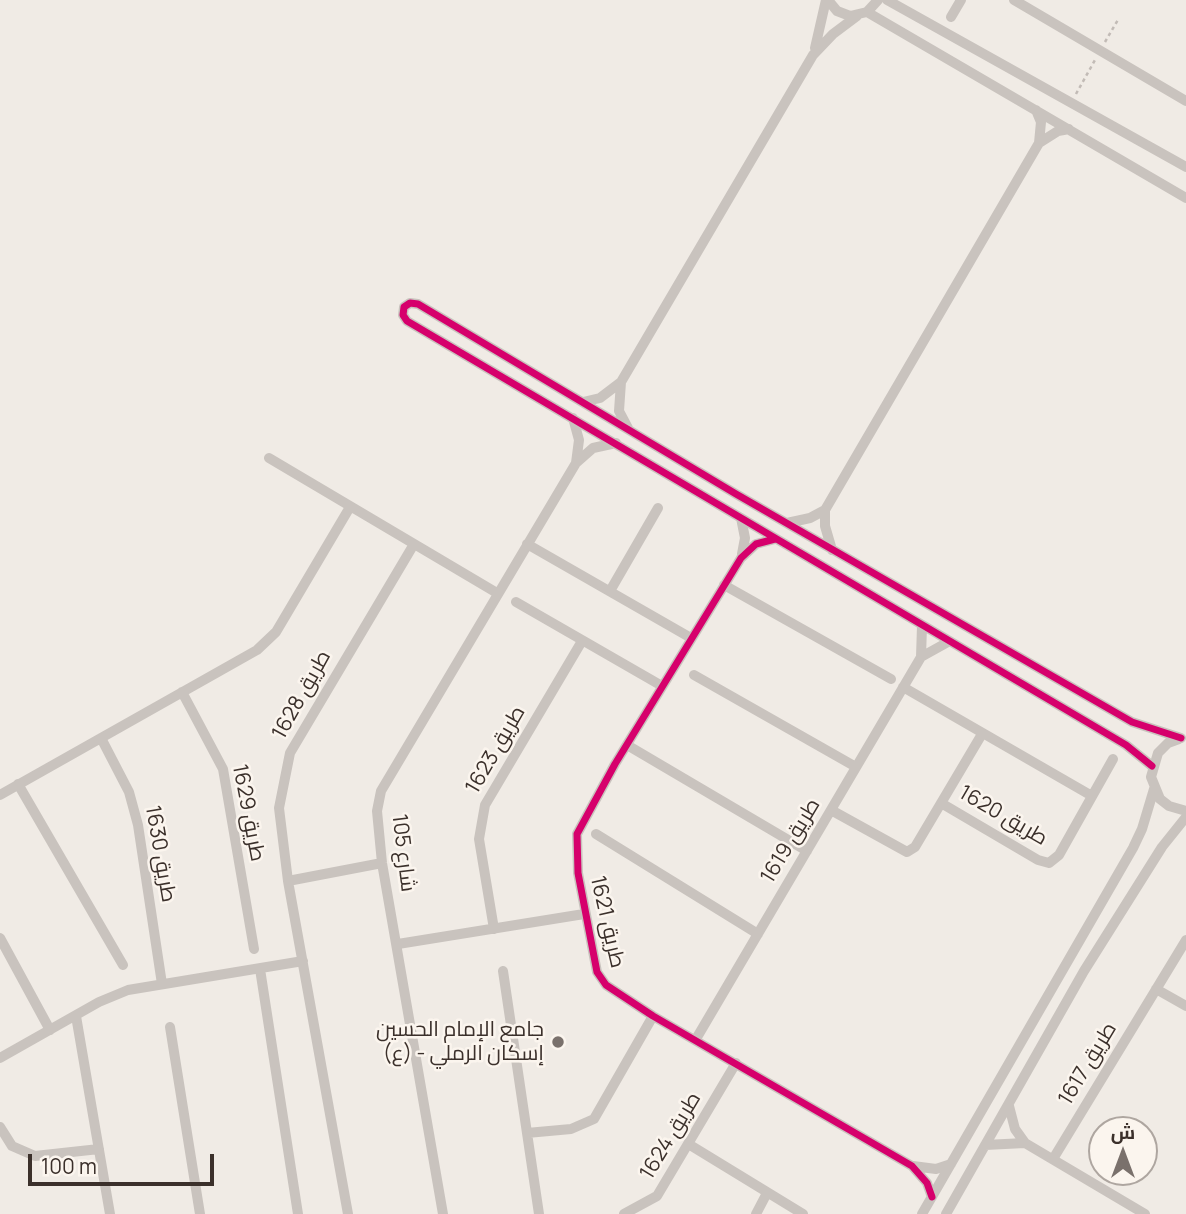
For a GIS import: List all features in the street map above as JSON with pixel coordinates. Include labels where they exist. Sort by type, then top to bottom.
[{"type":"street","points":[[813,55],[827,0],[844,15],[862,14],[1036,110],[1186,198]]},
{"type":"street","points":[[583,402],[600,398],[621,382],[813,55],[833,34],[878,0]]},
{"type":"street","points":[[887,0],[1186,167]]},
{"type":"street","points":[[951,17],[961,0]]},
{"type":"street","points":[[1014,0],[1186,101]]},
{"type":"street","points":[[832,550],[825,526],[825,510],[1039,143],[1041,122],[1036,110]]},
{"type":"street","points":[[1039,143],[1058,131],[1069,129]]},
{"type":"street","points":[[1152,766],[1126,745],[407,321],[402,315],[404,307],[410,303],[418,304],[832,550],[1132,722],[1183,738]]},
{"type":"street","points":[[621,382],[619,411],[628,428]]},
{"type":"street","points":[[573,418],[579,440],[576,463]]},
{"type":"street","name":"شارع 105","points":[[443,1214],[382,863],[377,811],[381,791],[576,463],[593,448],[615,443]]},
{"type":"street","points":[[269,458],[497,593]]},
{"type":"street","points":[[0,794],[257,650],[276,632],[350,507]]},
{"type":"street","points":[[610,591],[659,508]]},
{"type":"street","points":[[786,523],[802,520],[825,510]]},
{"type":"street","points":[[741,517],[745,538],[741,558]]},
{"type":"street","name":"طريق 1621","points":[[775,539],[756,544],[741,558],[662,686],[577,834],[576,852],[584,914],[597,972],[606,985],[653,1016],[912,1166],[926,1183],[932,1197]]},
{"type":"street","name":"طريق 1628","points":[[348,1214],[288,881],[279,808],[290,752],[414,544]]},
{"type":"street","points":[[527,544],[691,638]]},
{"type":"street","points":[[724,585],[891,679]]},
{"type":"street","points":[[516,602],[662,686]]},
{"type":"street","name":"طريق 1619","points":[[696,1039],[921,657],[922,626]]},
{"type":"street","name":"طريق 1623","points":[[494,929],[479,839],[485,805],[582,641]]},
{"type":"street","name":"طريق 1619","points":[[921,657],[948,642]]},
{"type":"street","points":[[694,675],[856,767]]},
{"type":"street","points":[[903,687],[1093,796]]},
{"type":"street","name":"طريق 1629","points":[[181,692],[223,769],[254,949]]},
{"type":"street","name":"طريق 1620","points":[[831,810],[907,852],[915,847],[982,734]]},
{"type":"street","name":"طريق 1630","points":[[101,738],[129,792],[138,825],[162,984]]},
{"type":"street","points":[[922,1214],[1133,848],[1149,809],[1154,789],[1152,766],[1158,753],[1168,743],[1183,738]]},
{"type":"street","points":[[627,745],[807,851]]},
{"type":"street","name":"طريق 1620","points":[[941,803],[1038,860],[1049,863],[1059,855],[1113,759]]},
{"type":"street","points":[[18,784],[123,965]]},
{"type":"street","points":[[1154,789],[1169,806],[1186,811]]},
{"type":"street","points":[[946,1214],[1084,971],[1162,847],[1186,817]]},
{"type":"street","points":[[596,834],[758,934]]},
{"type":"street","points":[[288,881],[382,863]]},
{"type":"street","points":[[398,944],[584,914]]},
{"type":"street","points":[[0,938],[50,1030]]},
{"type":"street","name":"طريق 1617","points":[[1053,1159],[1186,940]]},
{"type":"street","points":[[0,1058],[99,1002],[128,990],[303,961]]},
{"type":"street","points":[[260,969],[298,1214]]},
{"type":"street","points":[[503,971],[539,1214]]},
{"type":"street","points":[[1156,989],[1186,1006]]},
{"type":"street","points":[[76,1016],[110,1214]]},
{"type":"street","points":[[527,1133],[571,1129],[594,1119],[653,1016]]},
{"type":"street","points":[[170,1027],[200,1214]]},
{"type":"street","name":"طريق 1624","points":[[624,1214],[657,1196],[690,1145],[736,1063]]},
{"type":"street","points":[[1009,1104],[1015,1129],[1025,1143],[1146,1214]]},
{"type":"street","points":[[0,1127],[12,1146],[35,1156],[99,1149]]},
{"type":"street","points":[[985,1145],[1025,1143]]},
{"type":"street","points":[[690,1145],[803,1214]]},
{"type":"street","points":[[912,1166],[936,1169],[951,1164]]},
{"type":"street","points":[[756,1214],[767,1193]]},
{"type":"cycle path","points":[[1152,766],[1126,745],[407,321],[403,315],[404,307],[410,303],[418,304],[736,494],[1132,722],[1181,738]]},
{"type":"cycle path","points":[[775,539],[756,544],[741,558],[615,764],[577,834],[578,873],[597,972],[606,985],[653,1016],[912,1166],[927,1183],[932,1197]]},
{"type":"place","name":"جامع الإمام الحسين (ع) - إسكان الرملي","points":[[558,1042]]}]
